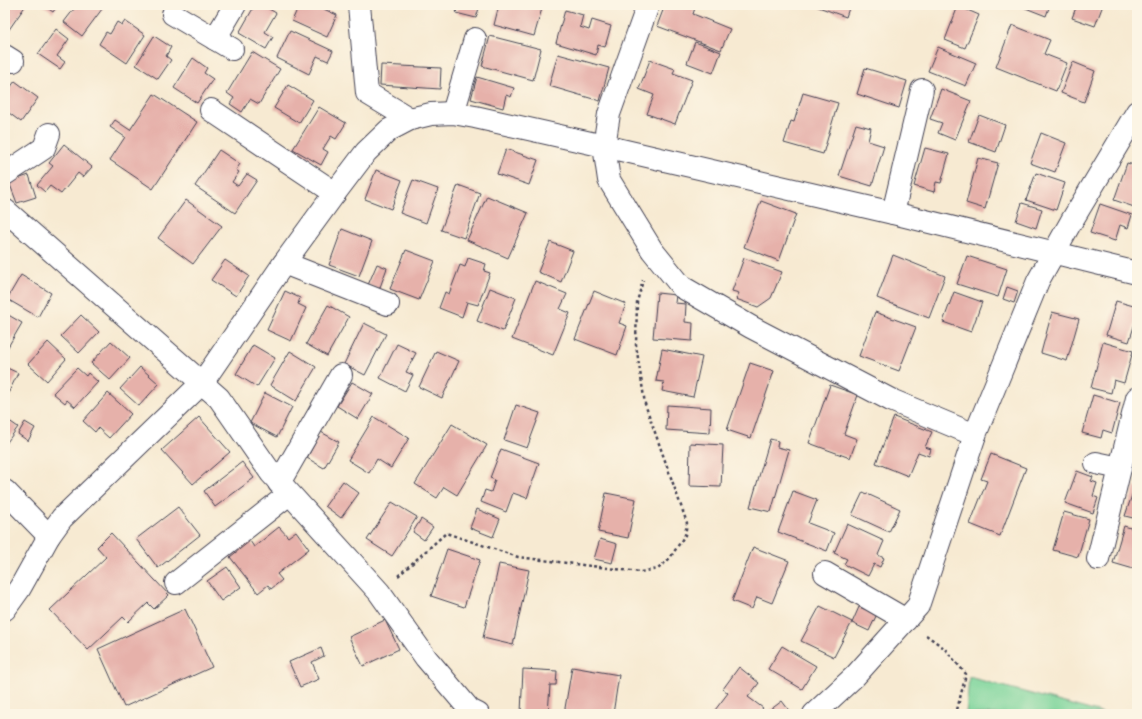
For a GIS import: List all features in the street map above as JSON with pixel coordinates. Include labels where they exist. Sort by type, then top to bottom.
[{"type":"street","points":[[173,14],[224,44],[235,5]]},
{"type":"street","points":[[360,5],[367,93],[410,119]]},
{"type":"street","points":[[648,5],[609,114],[604,146],[609,180],[652,250],[682,286],[751,327],[890,400],[975,435]]},
{"type":"street","points":[[452,113],[475,39]]},
{"type":"street","points":[[893,213],[922,90]]},
{"type":"street","points":[[211,110],[335,193]]},
{"type":"street","points":[[814,714],[855,676],[918,606],[975,435],[1038,281],[1071,222],[1137,112]]},
{"type":"street","points":[[5,609],[20,588],[49,536],[62,518],[202,382],[284,263],[366,152],[389,130],[410,119],[431,114],[452,113],[604,146],[893,213],[1137,273]]},
{"type":"street","points":[[5,174],[44,148],[50,134]]},
{"type":"street","points":[[5,210],[219,398],[271,473],[379,592],[426,658],[470,710],[478,714]]},
{"type":"street","points":[[284,263],[388,304]]},
{"type":"street","points":[[176,583],[284,488],[341,375]]},
{"type":"street","points":[[1098,559],[1137,398]]},
{"type":"street","points":[[1096,463],[1120,468]]},
{"type":"street","points":[[5,491],[49,536]]},
{"type":"street","points":[[825,573],[906,620]]},
{"type":"path","points":[[379,592],[446,533],[518,557],[640,572],[658,569],[670,558],[684,535],[687,523],[645,404],[636,345],[637,302],[652,250]]},
{"type":"path","points":[[906,620],[944,648],[966,674],[956,714]]},
{"type":"green space","points":[[969,677],[1105,714],[966,714]]},
{"type":"building","points":[[5,5],[26,5],[8,31],[5,29]]},
{"type":"building","points":[[43,5],[58,5],[53,12]]},
{"type":"building","points":[[77,5],[105,5],[82,36],[64,22]]},
{"type":"building","points":[[255,5],[262,5],[276,13],[265,32],[273,37],[266,49],[239,33]]},
{"type":"building","points":[[299,5],[315,5],[337,15],[327,37],[292,21]]},
{"type":"building","points":[[458,5],[480,5],[476,18],[456,13]]},
{"type":"building","points":[[499,5],[543,5],[534,36],[494,25]]},
{"type":"building","points":[[665,5],[696,5],[693,14],[730,29],[721,50],[657,26]]},
{"type":"building","points":[[813,5],[850,5],[846,17]]},
{"type":"building","points":[[1018,5],[1050,5],[1046,16]]},
{"type":"building","points":[[1077,5],[1103,5],[1095,26],[1072,18]]},
{"type":"building","points":[[958,6],[979,15],[965,48],[945,40]]},
{"type":"building","points":[[565,10],[583,15],[580,27],[589,30],[592,20],[611,26],[605,47],[598,45],[596,55],[556,43]]},
{"type":"building","points":[[125,21],[145,35],[127,63],[99,44],[106,32],[110,34],[117,22],[122,25]]},
{"type":"building","points":[[1012,25],[1050,40],[1044,54],[1067,63],[1056,91],[996,67]]},
{"type":"building","points":[[56,29],[69,39],[57,56],[65,62],[60,69],[38,54]]},
{"type":"building","points":[[290,31],[333,51],[328,61],[317,56],[309,74],[277,58]]},
{"type":"building","points":[[154,36],[171,47],[166,56],[171,60],[158,79],[136,65]]},
{"type":"building","points":[[490,36],[541,49],[533,80],[482,66]]},
{"type":"building","points":[[695,42],[721,52],[713,73],[687,63]]},
{"type":"building","points":[[938,47],[976,63],[966,86],[928,71]]},
{"type":"building","points":[[252,52],[280,69],[259,104],[250,99],[242,112],[230,104],[234,98],[227,93]]},
{"type":"building","points":[[558,54],[609,68],[600,101],[549,86]]},
{"type":"building","points":[[193,58],[207,68],[204,73],[213,79],[197,103],[174,88]]},
{"type":"building","points":[[650,60],[675,69],[673,73],[692,80],[675,124],[647,114],[654,95],[639,89]]},
{"type":"building","points":[[1073,62],[1095,71],[1084,102],[1061,93]]},
{"type":"building","points":[[381,65],[441,68],[440,89],[380,85]]},
{"type":"building","points":[[865,68],[907,81],[899,108],[857,94]]},
{"type":"building","points":[[477,77],[514,88],[511,97],[506,95],[503,108],[471,99]]},
{"type":"building","points":[[15,81],[38,98],[21,122],[5,110],[5,95]]},
{"type":"building","points":[[288,85],[313,100],[299,123],[274,108]]},
{"type":"building","points":[[941,89],[971,101],[955,140],[938,133],[942,123],[930,119]]},
{"type":"building","points":[[803,93],[838,103],[823,154],[784,143],[791,121],[794,122]]},
{"type":"building","points":[[154,94],[197,122],[153,189],[110,160],[125,137],[110,127],[115,120],[130,130]]},
{"type":"building","points":[[319,107],[346,123],[336,139],[331,136],[323,149],[328,152],[321,165],[293,149]]},
{"type":"building","points":[[979,115],[1005,125],[996,152],[969,142]]},
{"type":"building","points":[[856,124],[871,128],[868,141],[884,146],[872,186],[839,176]]},
{"type":"building","points":[[1041,133],[1066,143],[1055,172],[1030,163]]},
{"type":"building","points":[[64,144],[92,167],[83,177],[78,173],[61,194],[50,186],[45,192],[37,185],[53,166],[49,163]]},
{"type":"building","points":[[925,148],[949,154],[941,183],[936,182],[934,192],[914,186]]},
{"type":"building","points":[[506,149],[538,160],[529,185],[497,174]]},
{"type":"building","points":[[219,150],[240,164],[236,170],[239,172],[232,182],[238,186],[247,174],[257,180],[235,213],[195,186]]},
{"type":"building","points":[[978,158],[998,163],[985,209],[966,203]]},
{"type":"building","points":[[1127,163],[1137,166],[1137,208],[1114,200]]},
{"type":"building","points":[[376,170],[402,180],[391,209],[365,199]]},
{"type":"building","points":[[1036,173],[1065,183],[1056,210],[1026,200]]},
{"type":"building","points":[[29,175],[36,197],[17,203],[9,182]]},
{"type":"building","points":[[413,180],[438,189],[426,223],[400,213]]},
{"type":"building","points":[[458,185],[480,193],[464,238],[441,230]]},
{"type":"building","points":[[487,196],[528,213],[508,258],[467,240]]},
{"type":"building","points":[[186,200],[222,226],[193,264],[158,238]]},
{"type":"building","points":[[761,201],[796,214],[779,261],[744,247]]},
{"type":"building","points":[[1022,203],[1042,209],[1036,228],[1016,221]]},
{"type":"building","points":[[1100,204],[1132,215],[1128,228],[1120,225],[1115,241],[1090,233]]},
{"type":"building","points":[[342,229],[372,241],[359,276],[329,265]]},
{"type":"building","points":[[550,242],[573,251],[561,282],[538,272]]},
{"type":"building","points":[[406,250],[435,261],[419,300],[390,289]]},
{"type":"building","points":[[893,255],[945,276],[929,318],[877,298]]},
{"type":"building","points":[[967,256],[1007,269],[998,297],[957,284]]},
{"type":"building","points":[[468,258],[486,264],[484,271],[490,273],[478,305],[467,302],[462,317],[439,308],[445,292],[449,294],[460,265],[465,267]]},
{"type":"building","points":[[744,258],[782,272],[771,298],[758,307],[736,299],[739,293],[732,291]]},
{"type":"building","points":[[225,260],[249,276],[236,296],[211,280]]},
{"type":"building","points":[[377,264],[387,268],[379,290],[368,285]]},
{"type":"building","points":[[21,275],[51,293],[38,317],[7,299]]},
{"type":"building","points":[[535,281],[567,294],[560,309],[570,313],[553,355],[512,339]]},
{"type":"building","points":[[1007,287],[1018,291],[1014,303],[1003,299]]},
{"type":"building","points":[[490,288],[516,298],[503,331],[477,321]]},
{"type":"building","points":[[285,291],[300,298],[298,304],[306,308],[291,341],[267,330]]},
{"type":"building","points":[[594,291],[626,304],[619,323],[627,326],[617,355],[575,339]]},
{"type":"building","points":[[954,292],[982,302],[971,332],[943,322]]},
{"type":"building","points":[[657,293],[676,295],[675,303],[686,304],[685,322],[693,323],[692,341],[653,338]]},
{"type":"building","points":[[1116,301],[1137,307],[1137,317],[1129,342],[1106,335]]},
{"type":"building","points":[[328,305],[349,317],[327,356],[306,344]]},
{"type":"building","points":[[875,312],[916,327],[899,371],[859,356]]},
{"type":"building","points":[[1052,312],[1079,319],[1067,361],[1041,353]]},
{"type":"building","points":[[5,313],[22,323],[5,352]]},
{"type":"building","points":[[81,315],[99,332],[79,353],[61,336]]},
{"type":"building","points":[[364,323],[386,334],[365,375],[344,364]]},
{"type":"building","points":[[111,341],[130,358],[110,380],[91,363]]},
{"type":"building","points":[[48,342],[66,359],[47,381],[28,364]]},
{"type":"building","points":[[1103,342],[1133,351],[1124,383],[1114,380],[1111,393],[1091,388]]},
{"type":"building","points":[[397,344],[416,353],[406,372],[413,375],[405,391],[380,378]]},
{"type":"building","points":[[253,345],[275,358],[257,387],[236,374]]},
{"type":"building","points":[[662,349],[702,357],[693,397],[662,391],[664,382],[656,381]]},
{"type":"building","points":[[290,351],[316,367],[296,401],[270,385]]},
{"type":"building","points":[[436,351],[459,361],[442,398],[419,387]]},
{"type":"building","points":[[750,363],[774,371],[751,438],[727,430]]},
{"type":"building","points":[[5,367],[18,373],[5,400]]},
{"type":"building","points":[[140,367],[159,384],[139,406],[120,389]]},
{"type":"building","points":[[77,368],[86,376],[88,373],[98,382],[75,407],[67,400],[65,403],[53,393]]},
{"type":"building","points":[[352,382],[373,394],[358,419],[337,406]]},
{"type":"building","points":[[830,385],[858,395],[844,434],[857,439],[850,458],[809,443]]},
{"type":"building","points":[[108,393],[131,414],[109,438],[98,428],[95,432],[83,421]]},
{"type":"building","points":[[265,393],[292,407],[277,437],[250,423]]},
{"type":"building","points":[[1093,395],[1120,403],[1112,433],[1103,430],[1101,438],[1082,433]]},
{"type":"building","points":[[516,405],[540,413],[527,448],[504,440]]},
{"type":"building","points":[[667,405],[711,408],[710,433],[666,430]]},
{"type":"building","points":[[199,417],[230,452],[193,484],[162,450]]},
{"type":"building","points":[[374,417],[409,438],[391,468],[377,459],[369,473],[348,460]]},
{"type":"building","points":[[894,417],[932,432],[925,447],[931,449],[929,456],[918,452],[908,476],[876,463]]},
{"type":"building","points":[[5,418],[18,427],[5,445]]},
{"type":"building","points":[[25,422],[35,428],[28,441],[18,434]]},
{"type":"building","points":[[452,424],[487,445],[457,495],[444,487],[437,498],[415,484]]},
{"type":"building","points":[[321,432],[339,442],[324,468],[307,458]]},
{"type":"building","points":[[770,439],[778,441],[777,447],[789,450],[771,512],[750,507]]},
{"type":"building","points":[[690,443],[723,445],[721,487],[689,486]]},
{"type":"building","points":[[501,449],[539,463],[527,498],[513,493],[506,512],[481,502],[485,490],[491,492],[495,480],[490,478]]},
{"type":"building","points":[[991,454],[1026,468],[1000,536],[970,524],[987,481],[981,479]]},
{"type":"building","points":[[242,462],[254,478],[215,507],[204,491]]},
{"type":"building","points":[[1077,471],[1093,477],[1091,481],[1097,483],[1093,496],[1098,498],[1093,513],[1065,503]]},
{"type":"building","points":[[343,481],[359,493],[341,518],[325,506]]},
{"type":"building","points":[[1135,486],[1137,487],[1137,519],[1125,516]]},
{"type":"building","points":[[793,491],[817,500],[808,523],[834,533],[827,551],[778,532]]},
{"type":"building","points":[[863,492],[900,509],[889,532],[852,515]]},
{"type":"building","points":[[606,493],[636,499],[628,538],[598,532]]},
{"type":"building","points":[[392,502],[417,517],[392,556],[367,540]]},
{"type":"building","points":[[178,507],[200,535],[158,568],[136,539]]},
{"type":"building","points":[[477,509],[500,519],[493,537],[470,528]]},
{"type":"building","points":[[1064,512],[1089,519],[1078,557],[1053,550]]},
{"type":"building","points":[[421,519],[433,527],[424,540],[413,532]]},
{"type":"building","points":[[847,524],[884,541],[878,555],[884,558],[880,567],[874,564],[868,576],[844,564],[847,559],[834,553]]},
{"type":"building","points":[[1124,526],[1137,530],[1137,570],[1113,563]]},
{"type":"building","points":[[279,527],[288,537],[296,531],[309,549],[277,574],[282,580],[271,589],[268,585],[258,593],[230,557],[250,541],[254,547]]},
{"type":"building","points":[[111,533],[169,595],[154,609],[148,603],[128,622],[123,617],[88,650],[50,610],[106,557],[97,547]]},
{"type":"building","points":[[600,539],[617,544],[612,563],[594,559]]},
{"type":"building","points":[[753,547],[789,561],[772,603],[757,597],[752,609],[732,601]]},
{"type":"building","points":[[447,549],[480,560],[464,607],[431,596]]},
{"type":"building","points":[[499,564],[529,570],[513,645],[483,638]]},
{"type":"building","points":[[227,567],[241,587],[221,601],[207,581]]},
{"type":"building","points":[[820,606],[852,622],[834,657],[801,641]]},
{"type":"building","points":[[859,607],[877,614],[869,631],[852,623]]},
{"type":"building","points":[[185,609],[212,667],[124,707],[98,649]]},
{"type":"building","points":[[385,620],[399,649],[363,666],[349,637]]},
{"type":"building","points":[[782,646],[816,666],[802,689],[768,669]]},
{"type":"building","points":[[321,648],[324,656],[312,662],[319,679],[300,687],[289,662]]},
{"type":"building","points":[[572,667],[619,675],[613,714],[564,714]]},
{"type":"building","points":[[739,667],[759,683],[748,697],[763,708],[758,714],[712,714],[728,693],[723,689]]},
{"type":"building","points":[[523,669],[557,671],[556,685],[550,685],[548,714],[521,713]]},
{"type":"building","points":[[782,701],[791,713],[773,714],[770,710]]}]
